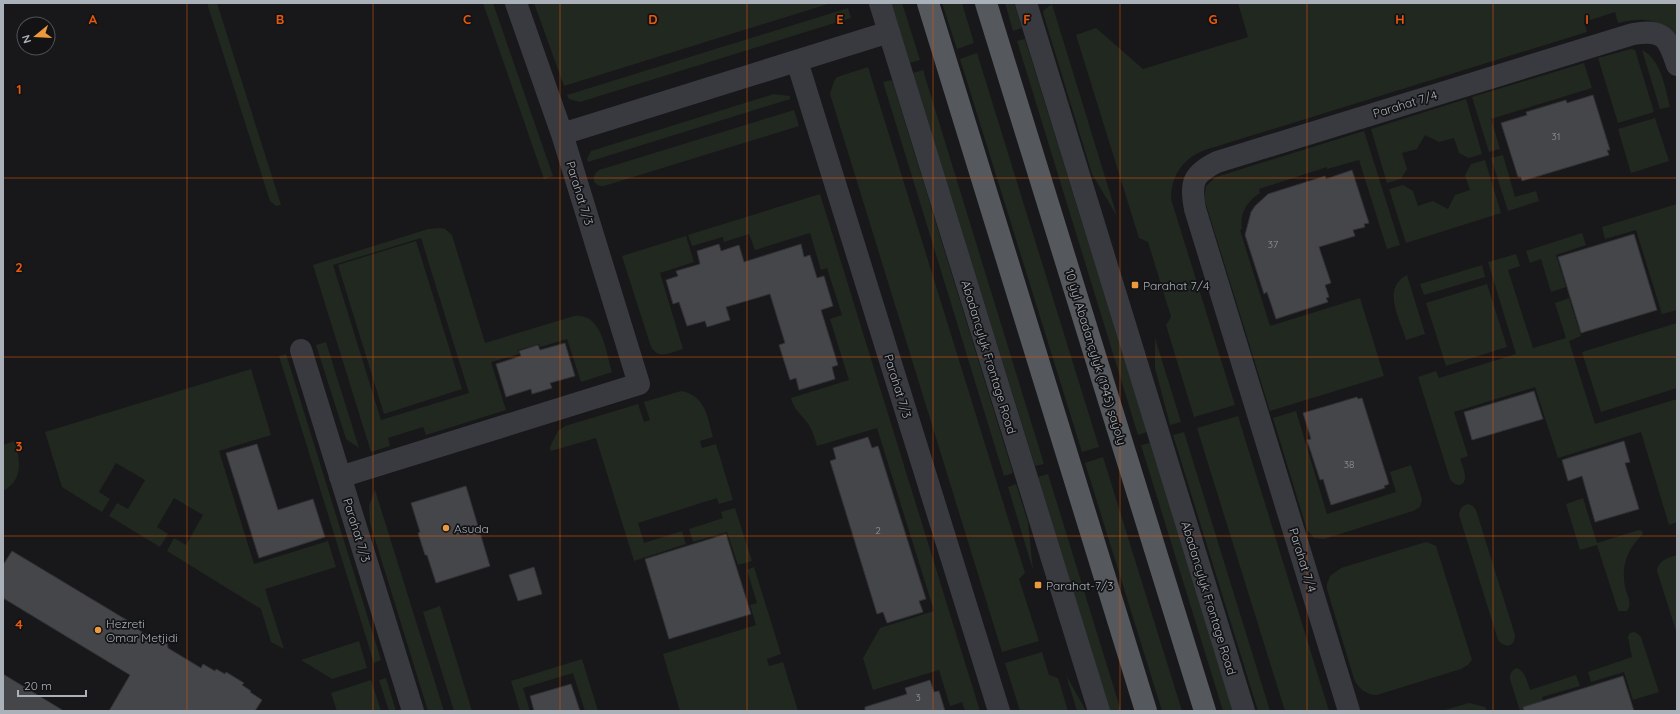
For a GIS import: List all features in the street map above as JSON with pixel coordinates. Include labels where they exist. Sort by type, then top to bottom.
[{"type":"main road","points":[[928,3],[1146,711]]},
{"type":"main road","name":"10 ýyl Abadançylyk (1945) şaýoly","points":[[986,3],[1205,711]]},
{"type":"street","name":"Parahat 7/3","points":[[340,477],[639,384],[562,134],[516,3]]},
{"type":"street","name":"Abadancylyk Frontage Road","points":[[880,3],[1099,711]]},
{"type":"street","name":"Abadancylyk Frontage Road","points":[[1026,3],[1244,711]]},
{"type":"street","points":[[562,134],[889,32]]},
{"type":"street","name":"Parahat 7/4","points":[[1349,711],[1195,209],[1192,192],[1194,178],[1204,168],[1217,162],[1633,34],[1645,32],[1658,33],[1667,42],[1677,65]]},
{"type":"street","name":"Parahat 7/3","points":[[798,60],[999,711]]},
{"type":"street","name":"Parahat 7/3","points":[[301,350],[413,711]]},
{"type":"shaded area","points":[[207,3],[217,3],[281,205],[276,206],[270,201]]},
{"type":"shaded area","points":[[483,3],[493,3],[553,176],[544,179]]},
{"type":"shaded area","points":[[534,3],[831,3],[564,86]]},
{"type":"shaded area","points":[[891,3],[902,3],[920,60],[910,63]]},
{"type":"shaded area","points":[[942,3],[962,3],[974,43],[957,49]]},
{"type":"shaded area","points":[[1005,3],[1014,3],[1022,28],[1013,31]]},
{"type":"shaded area","points":[[1238,3],[1677,3],[1677,36],[1671,30],[1657,22],[1650,20],[1635,20],[1618,23],[1615,12],[1584,22],[1587,32],[1205,150],[1190,158],[1176,175],[1173,183],[1171,199],[1235,405],[1194,417],[1166,325],[1171,317],[1148,242],[1139,238],[1076,35],[1096,28],[1143,69],[1248,37]]},
{"type":"shaded area","points":[[1052,4],[1117,216],[1092,174],[1043,13],[1044,10]]},
{"type":"shaded area","points":[[848,8],[851,18],[580,102],[569,99],[567,95]]},
{"type":"shaded area","points":[[1025,39],[1147,432],[1138,435],[1017,41]]},
{"type":"shaded area","points":[[1631,49],[1635,50],[1654,112],[1618,123],[1598,58]]},
{"type":"shaded area","points":[[1642,50],[1654,60],[1658,67],[1670,107],[1660,109]]},
{"type":"shaded area","points":[[977,53],[1099,447],[1082,452],[960,59]]},
{"type":"shaded area","points":[[1584,63],[1592,88],[1491,119],[1500,149],[1489,152],[1472,97]]},
{"type":"shaded area","points":[[868,67],[1025,573],[1019,579],[1039,641],[1002,652],[830,94],[834,81],[837,77]]},
{"type":"shaded area","points":[[923,70],[1044,464],[1035,466],[913,73]]},
{"type":"shaded area","points":[[892,80],[1013,473],[1004,476],[883,82]]},
{"type":"shaded area","points":[[774,94],[790,96],[790,99],[588,162],[587,159],[591,151]]},
{"type":"shaded area","points":[[1466,99],[1482,154],[1469,158],[1459,153],[1454,138],[1439,142],[1425,135],[1417,149],[1402,153],[1407,169],[1401,179],[1387,183],[1371,129]]},
{"type":"shaded area","points":[[794,110],[799,126],[604,186],[597,185],[594,181],[594,175],[599,170]]},
{"type":"shaded area","points":[[1655,118],[1669,161],[1631,173],[1618,129]]},
{"type":"shaded area","points":[[1364,131],[1400,245],[1387,249],[1359,160],[1327,169],[1327,167],[1259,189],[1260,193],[1251,200],[1245,208],[1241,223],[1242,229],[1240,230],[1270,326],[1360,298],[1384,376],[1270,411],[1204,198],[1206,186],[1216,177]]},
{"type":"shaded area","points":[[1503,155],[1515,197],[1536,191],[1539,201],[1508,211],[1491,158]]},
{"type":"shaded area","points":[[1485,160],[1501,213],[1406,243],[1389,189],[1403,185],[1413,191],[1418,206],[1433,201],[1448,209],[1455,195],[1470,190],[1465,175],[1471,164]]},
{"type":"shaded area","points":[[820,194],[980,711],[965,711],[962,702],[950,706],[939,670],[873,690],[863,658],[880,628],[934,611],[877,428],[817,446],[809,425],[792,402],[791,398],[849,380],[830,319],[842,315],[827,268],[821,270],[810,233],[755,250],[749,234],[724,242],[723,237],[692,246],[688,235]]},
{"type":"shaded area","points":[[1677,204],[1677,310],[1662,314],[1636,230],[1605,239],[1602,227]]},
{"type":"shaded area","points":[[428,229],[445,229],[452,235],[485,343],[574,316],[583,316],[591,320],[597,327],[605,344],[612,372],[581,382],[567,339],[540,347],[539,344],[518,350],[519,354],[491,362],[506,410],[426,435],[423,427],[388,438],[390,446],[371,452],[313,265]],"holes":[[[421,238],[469,393],[381,420],[333,265]]]},
{"type":"shaded area","points":[[1582,233],[1586,245],[1556,255],[1566,287],[1551,292],[1541,259],[1530,263],[1526,251]]},
{"type":"shaded area","points":[[686,236],[694,262],[660,273],[683,349],[668,354],[660,354],[656,353],[650,344],[622,256]]},
{"type":"shaded area","points":[[416,241],[462,389],[384,414],[338,265]]},
{"type":"shaded area","points":[[1516,254],[1520,266],[1508,270],[1533,348],[1566,338],[1555,303],[1569,298],[1581,336],[1569,341],[1595,424],[1677,399],[1677,522],[1669,525],[1641,432],[1558,458],[1535,387],[1454,412],[1468,456],[1460,459],[1465,475],[1465,481],[1459,485],[1450,479],[1418,377],[1436,371],[1439,378],[1516,354],[1488,262]]},
{"type":"shaded area","points":[[1482,265],[1485,277],[1424,295],[1420,284]]},
{"type":"shaded area","points":[[1407,275],[1425,334],[1406,340],[1394,304],[1394,296],[1395,288],[1399,281]]},
{"type":"shaded area","points":[[1487,284],[1507,347],[1446,366],[1426,303]]},
{"type":"shaded area","points":[[1677,323],[1677,388],[1601,412],[1582,352]]},
{"type":"shaded area","points":[[1155,338],[1181,422],[1170,425],[1155,368]]},
{"type":"shaded area","points":[[326,342],[359,448],[346,439],[316,345]]},
{"type":"shaded area","points":[[286,354],[381,660],[374,663],[279,356]]},
{"type":"shaded area","points":[[251,369],[271,435],[219,451],[254,564],[328,541],[336,567],[265,589],[284,649],[271,642],[261,609],[167,551],[174,538],[186,545],[203,515],[174,498],[157,527],[168,534],[160,547],[109,516],[117,503],[128,509],[145,480],[116,463],[99,492],[110,499],[102,512],[62,487],[45,432]]},
{"type":"shaded area","points":[[681,391],[696,397],[704,408],[713,437],[700,441],[702,448],[716,444],[733,500],[719,504],[717,498],[638,523],[644,543],[682,531],[686,544],[634,561],[596,438],[551,451],[550,447],[558,431],[565,426],[638,404],[644,422],[650,420],[644,402]]},
{"type":"shaded area","points":[[1296,411],[1327,514],[1396,492],[1390,472],[1411,465],[1422,499],[1420,507],[1413,511],[1324,539],[1314,538],[1307,530],[1273,418]]},
{"type":"shaded area","points":[[1238,416],[1329,711],[1285,711],[1197,428]]},
{"type":"shaded area","points":[[1184,432],[1270,711],[1258,711],[1173,435]]},
{"type":"shaded area","points":[[15,441],[19,469],[14,481],[3,491],[3,445]]},
{"type":"shaded area","points":[[1150,443],[1233,711],[1223,711],[1141,445]]},
{"type":"shaded area","points":[[1103,457],[1182,711],[1162,711],[1085,463]]},
{"type":"shaded area","points":[[1048,474],[1121,711],[1110,711],[1038,477]]},
{"type":"shaded area","points":[[1016,484],[1028,522],[1033,570],[1008,487]]},
{"type":"shaded area","points":[[375,490],[444,711],[428,711],[370,523],[369,506]]},
{"type":"shaded area","points":[[1583,498],[1597,543],[1639,530],[1642,531],[1643,534],[1637,540],[1626,558],[1624,579],[1630,602],[1627,611],[1619,611],[1617,607],[1597,545],[1580,550],[1566,504]]},
{"type":"shaded area","points":[[1468,504],[1473,506],[1476,510],[1515,635],[1513,642],[1506,646],[1498,640],[1459,515],[1461,508]]},
{"type":"shaded area","points":[[735,508],[752,561],[738,565],[727,532],[693,542],[689,529],[723,518],[721,512]]},
{"type":"shaded area","points":[[1427,542],[1436,546],[1472,660],[1468,665],[1461,669],[1377,695],[1369,694],[1360,688],[1354,679],[1327,589],[1330,576],[1341,568]]},
{"type":"shaded area","points":[[1677,555],[1677,634],[1657,571],[1661,562],[1667,558]]},
{"type":"shaded area","points":[[754,567],[781,654],[767,659],[769,666],[783,662],[798,711],[680,711],[663,654],[756,625],[750,605],[757,603],[747,570]]},
{"type":"shaded area","points":[[440,606],[472,711],[454,711],[423,612]]},
{"type":"shaded area","points":[[1634,632],[1641,637],[1659,692],[1633,700],[1624,672],[1591,682],[1588,672],[1632,657],[1628,637],[1630,633]]},
{"type":"shaded area","points":[[359,641],[367,668],[332,679],[301,660]]},
{"type":"shaded area","points":[[1042,652],[1049,675],[1058,678],[1068,711],[1020,711],[1005,663]]},
{"type":"shaded area","points":[[582,659],[598,711],[585,711],[573,673],[523,688],[530,711],[520,711],[511,681]]},
{"type":"shaded area","points":[[1517,668],[1524,675],[1530,690],[1576,675],[1580,686],[1542,697],[1547,711],[1520,711],[1510,679],[1510,675]]},
{"type":"shaded area","points":[[1066,675],[1086,711],[1077,711]]},
{"type":"shaded area","points":[[386,678],[396,711],[389,711],[379,680]]},
{"type":"shaded area","points":[[371,680],[381,711],[337,711],[331,693]]},
{"type":"shaded area","points":[[1469,703],[1485,707],[1487,711],[1441,711]]},
{"type":"building","points":[[1593,95],[1610,150],[1607,150],[1609,155],[1522,181],[1521,177],[1518,177],[1501,123],[1527,115],[1526,112],[1566,100],[1567,103]]},
{"type":"building","points":[[1352,170],[1369,223],[1364,224],[1365,227],[1353,230],[1355,236],[1319,247],[1331,283],[1325,285],[1329,297],[1326,298],[1328,302],[1276,319],[1267,292],[1264,294],[1245,235],[1251,212],[1255,206],[1268,194],[1325,176],[1326,179]]},
{"type":"building","points":[[1634,234],[1657,310],[1581,333],[1558,257]]},
{"type":"building","points":[[719,244],[721,251],[739,245],[744,262],[801,244],[804,257],[810,255],[817,278],[824,276],[833,306],[821,310],[838,365],[832,367],[835,379],[799,390],[796,378],[790,380],[779,345],[785,343],[770,294],[726,307],[730,320],[707,327],[705,321],[687,326],[679,302],[673,304],[666,280],[678,276],[676,271],[700,264],[697,251]]},
{"type":"building","points":[[565,343],[575,376],[550,383],[552,388],[532,394],[531,389],[506,397],[496,364],[521,356],[519,351],[538,345],[540,350]]},
{"type":"building","points":[[1534,391],[1543,419],[1472,440],[1464,412]]},
{"type":"building","points":[[1357,397],[1358,399],[1362,398],[1389,484],[1384,486],[1385,488],[1331,505],[1323,479],[1320,480],[1307,440],[1311,439],[1303,413]]},
{"type":"building","points":[[868,437],[872,448],[878,446],[926,599],[919,601],[923,612],[887,623],[883,612],[877,614],[830,461],[836,459],[833,448]]},
{"type":"building","points":[[1624,441],[1630,462],[1625,463],[1639,509],[1595,522],[1582,476],[1568,481],[1562,460]]},
{"type":"building","points":[[257,444],[278,510],[313,499],[325,537],[259,558],[226,453]]},
{"type":"building","points":[[466,486],[490,566],[436,583],[418,533],[420,532],[411,503]]},
{"type":"building","points":[[726,534],[751,614],[669,639],[645,559]]},
{"type":"building","name":"Hezreti Omar Metjidi","points":[[12,551],[130,622],[129,624],[152,638],[160,636],[167,641],[168,648],[201,668],[203,664],[215,671],[216,669],[225,674],[226,672],[244,683],[242,685],[262,700],[255,711],[109,711],[130,675],[3,598],[3,565]]},
{"type":"building","points":[[534,567],[542,594],[518,601],[509,575]]},
{"type":"building","points":[[3,674],[64,711],[3,711]]},
{"type":"building","points":[[1623,676],[1634,711],[1524,711],[1523,707]]},
{"type":"building","points":[[930,680],[934,692],[939,691],[945,711],[865,711],[865,707],[907,694],[905,688]]},
{"type":"building","points":[[571,684],[580,711],[534,711],[530,696]]},
{"type":"place","name":"Parahat 7/4","points":[[1135,285]]},
{"type":"place","name":"Asuda","points":[[446,528]]},
{"type":"place","name":"Parahat-7/3","points":[[1038,585]]},
{"type":"place","name":"Hezreti Omar Metjidi","points":[[98,630]]}]
